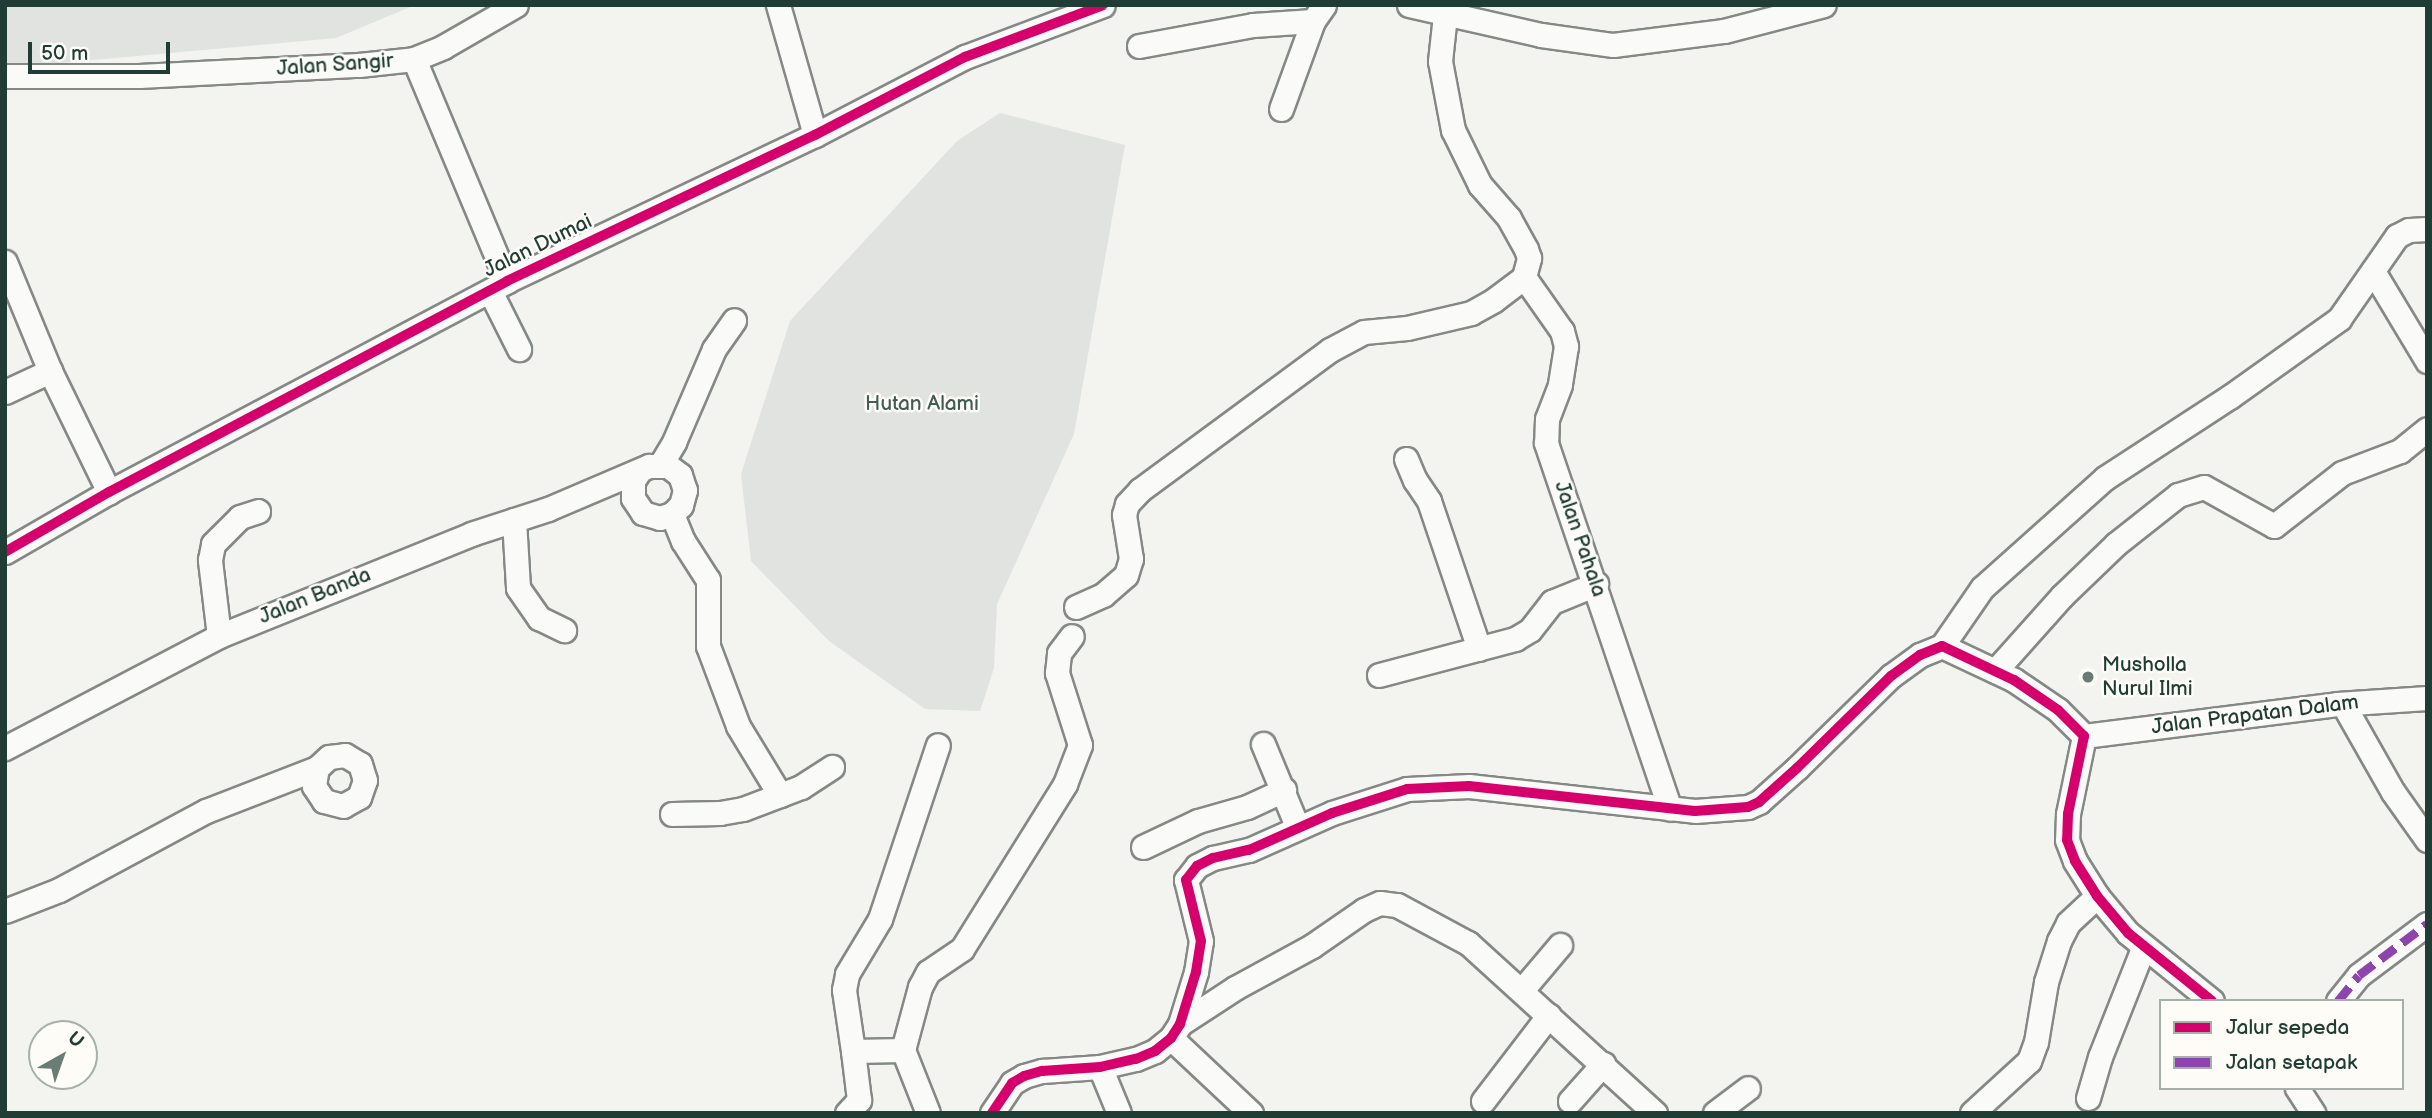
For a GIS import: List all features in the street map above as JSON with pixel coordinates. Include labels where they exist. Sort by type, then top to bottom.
[{"type":"street","name":"Jalan Sangir","points":[[5,76],[139,76],[359,65],[414,59],[443,47],[516,5]]},
{"type":"street","points":[[778,5],[815,135]]},
{"type":"street","name":"Jalan Dumai","points":[[5,552],[109,492],[498,286],[815,135],[965,57],[1103,5]]},
{"type":"street","points":[[1409,5],[1541,35],[1614,45],[1724,31],[1824,5]]},
{"type":"street","points":[[1139,46],[1318,13]]},
{"type":"street","points":[[1281,109],[1318,13]]},
{"type":"street","points":[[1076,607],[1103,595],[1126,575],[1131,559],[1124,515],[1127,504],[1140,491],[1329,350],[1364,332],[1407,328],[1471,313],[1494,300],[1524,277],[1529,258],[1526,248],[1509,218],[1480,185],[1453,130],[1440,61],[1445,15]]},
{"type":"street","name":"Jalan Sangir","points":[[414,59],[519,349]]},
{"type":"street","points":[[1176,1031],[1196,972],[1202,941],[1186,880],[1197,866],[1249,850],[1297,826],[1407,789],[1469,786],[1670,809],[1732,808],[1759,802],[1891,676],[1949,635],[1982,588],[2105,478],[2231,396],[2339,319],[2401,233],[2427,229]]},
{"type":"street","points":[[6,265],[50,371],[109,492]]},
{"type":"street","points":[[2372,271],[2427,361]]},
{"type":"street","name":"Jalan Pahala","points":[[1524,277],[1562,331],[1566,346],[1560,385],[1544,432],[1670,809]]},
{"type":"street","points":[[661,464],[674,442],[713,349],[734,320]]},
{"type":"street","points":[[5,392],[50,371]]},
{"type":"street","points":[[2002,664],[2062,596],[2116,544],[2178,495],[2204,486],[2274,526],[2342,473],[2400,451],[2427,429]]},
{"type":"street","points":[[1406,459],[1429,501],[1479,649]]},
{"type":"street","points":[[661,464],[675,470],[684,483],[684,498],[672,514],[651,517],[637,506],[632,489],[638,473],[649,466],[661,464]]},
{"type":"street","name":"Jalan Banda","points":[[5,748],[219,636],[638,473]]},
{"type":"street","points":[[219,636],[210,560],[213,544],[240,517],[258,511]]},
{"type":"street","points":[[672,514],[683,541],[708,580],[708,646],[738,726],[779,795]]},
{"type":"street","points":[[513,520],[518,588],[539,618],[564,630]]},
{"type":"street","points":[[1379,675],[1522,636],[1552,602],[1596,584]]},
{"type":"street","points":[[1949,635],[2002,664],[2058,710],[2084,736],[2070,794],[2067,841],[2075,861],[2097,896],[2128,933],[2209,999]]},
{"type":"street","points":[[928,1113],[903,1050],[920,987],[928,972],[962,949],[1065,784],[1080,745],[1057,673],[1059,653],[1072,636]]},
{"type":"street","name":"Jalan Prapatan Dalam","points":[[2084,736],[2343,704],[2427,698]]},
{"type":"street","points":[[2343,704],[2393,792],[2427,840]]},
{"type":"street","points":[[1263,744],[1297,826]]},
{"type":"street","points":[[846,1113],[859,1100],[844,990],[847,974],[880,919],[938,746]]},
{"type":"street","points":[[672,814],[720,813],[801,787],[832,767]]},
{"type":"street","points":[[5,911],[60,890],[206,811],[317,768]]},
{"type":"street","points":[[1143,846],[1198,821],[1247,807],[1284,790]]},
{"type":"street","points":[[1972,1113],[2029,1061],[2036,1042],[2046,982],[2059,941],[2068,923],[2097,896]]},
{"type":"street","points":[[992,1113],[1012,1083],[1024,1076],[1042,1071],[1100,1067],[1136,1059],[1155,1051],[1176,1031],[1235,988],[1380,903],[1397,905],[1468,943],[1522,989],[1655,1113]]},
{"type":"street","points":[[2340,999],[2359,975],[2427,925]]},
{"type":"street","points":[[1522,989],[1560,945]]},
{"type":"street","points":[[2088,1098],[2100,1057],[2144,947]]},
{"type":"street","points":[[1483,1101],[1549,1015]]},
{"type":"street","points":[[1176,1031],[1251,1113]]},
{"type":"street","points":[[853,1051],[903,1050]]},
{"type":"street","points":[[1570,1101],[1603,1064]]},
{"type":"street","points":[[1100,1067],[1119,1113]]},
{"type":"street","points":[[1715,1113],[1748,1088]]},
{"type":"street","points":[[2298,1090],[2313,1113]]},
{"type":"green space","points":[[5,5],[415,5],[336,38],[5,68]]},
{"type":"green space","name":"Hutan Alami","points":[[1000,113],[1125,145],[1074,434],[997,604],[994,668],[980,711],[925,709],[829,641],[751,561],[741,474],[790,321],[957,141]]},
{"type":"marked path","points":[[2340,999],[2359,975],[2427,924]]},
{"type":"cycle path","points":[[5,552],[109,492],[507,281],[815,135],[965,57],[1103,5]]},
{"type":"cycle path","points":[[992,1113],[1012,1083],[1024,1076],[1042,1071],[1100,1067],[1136,1059],[1155,1051],[1171,1038],[1180,1024],[1196,972],[1201,941],[1186,880],[1197,866],[1213,858],[1249,850],[1332,813],[1407,789],[1469,786],[1695,811],[1748,807],[1759,802],[1797,768],[1891,676],[1920,655],[1942,646],[2014,680],[2058,710],[2084,736],[2068,814],[2067,840],[2075,861],[2097,896],[2128,933],[2210,999]]},
{"type":"place","name":"Musholla Nurul Ilmi","points":[[2088,677]]}]
